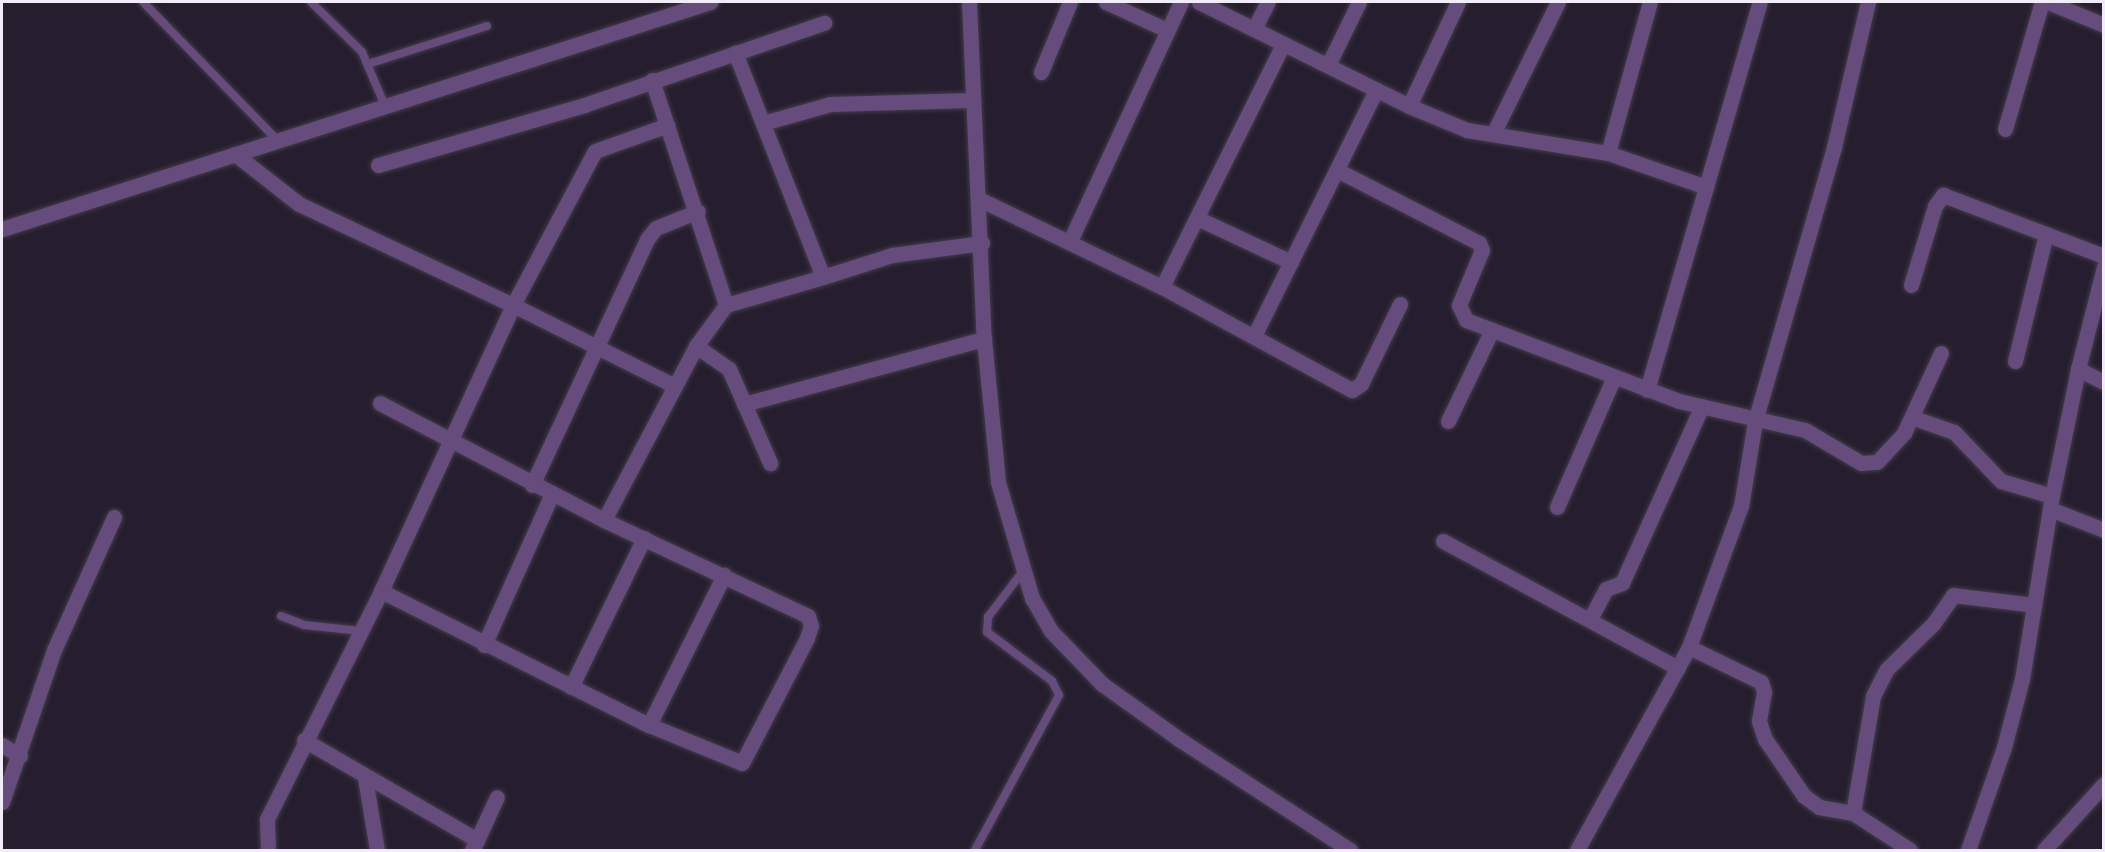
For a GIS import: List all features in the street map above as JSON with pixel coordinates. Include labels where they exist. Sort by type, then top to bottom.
[{"type":"street","points":[[2,229],[710,2]]},
{"type":"street","points":[[969,2],[971,100],[982,243],[984,339],[998,482],[1032,598],[1051,631],[1102,684],[1179,739],[1350,850]]},
{"type":"street","points":[[1041,72],[1070,2]]},
{"type":"street","points":[[1106,2],[1167,30]]},
{"type":"street","points":[[1070,241],[1180,2]]},
{"type":"street","points":[[1199,2],[1450,125],[1608,153],[1706,187]]},
{"type":"street","points":[[1254,29],[1268,2]]},
{"type":"street","points":[[1328,65],[1359,2]]},
{"type":"street","points":[[1409,106],[1458,2]]},
{"type":"street","points":[[1493,134],[1558,2]]},
{"type":"street","points":[[1608,153],[1650,2]]},
{"type":"street","points":[[1647,390],[1760,2]]},
{"type":"street","points":[[1577,850],[1689,647],[1741,506],[1755,421],[1834,147],[1868,2]]},
{"type":"street","points":[[2005,129],[2042,2]]},
{"type":"street","points":[[2048,2],[2103,25]]},
{"type":"street","points":[[378,165],[584,105],[824,23]]},
{"type":"street","points":[[1162,288],[1283,44]]},
{"type":"street","points":[[735,53],[823,277]]},
{"type":"street","points":[[652,80],[698,211],[726,305]]},
{"type":"street","points":[[1254,336],[1376,90]]},
{"type":"street","points":[[764,123],[830,104],[971,100]]},
{"type":"street","points":[[268,850],[267,819],[304,740],[381,591],[513,305],[596,151],[668,125]]},
{"type":"street","points":[[235,154],[299,204],[598,346],[675,386]]},
{"type":"street","points":[[1337,170],[1479,243],[1482,250],[1459,310],[1466,320],[1647,390],[1755,421],[1805,430],[1869,464],[1886,455],[1914,418],[1941,353]]},
{"type":"street","points":[[1911,285],[1935,206],[1943,195],[2103,256]]},
{"type":"street","points":[[979,199],[1070,241],[1162,288],[1352,390],[1361,384],[1400,304]]},
{"type":"street","points":[[532,485],[646,239],[656,228],[698,211]]},
{"type":"street","points":[[1197,218],[1291,262]]},
{"type":"street","points":[[2014,361],[2046,234]]},
{"type":"street","points":[[604,520],[696,346],[726,305],[892,255],[982,243]]},
{"type":"street","points":[[1968,850],[2004,747],[2022,679],[2051,502],[2078,369],[2103,267]]},
{"type":"street","points":[[1448,421],[1492,330]]},
{"type":"street","points":[[744,404],[984,339]]},
{"type":"street","points":[[696,346],[729,369],[770,463]]},
{"type":"street","points":[[2078,369],[2103,382]]},
{"type":"street","points":[[1557,507],[1614,377]]},
{"type":"street","points":[[380,403],[532,485],[802,610],[811,626],[748,759],[735,763],[649,725],[484,645],[381,591]]},
{"type":"street","points":[[1590,619],[1605,589],[1622,583],[1702,406]]},
{"type":"street","points":[[1914,418],[1954,432],[2001,481],[2051,502],[2103,530]]},
{"type":"street","points":[[484,645],[552,494]]},
{"type":"street","points":[[2,802],[20,756],[54,650],[114,517]]},
{"type":"street","points":[[571,687],[644,538]]},
{"type":"street","points":[[1443,541],[1678,668]]},
{"type":"street","points":[[649,725],[724,575]]},
{"type":"street","points":[[1853,813],[1873,696],[1887,669],[1933,624],[1953,595],[2034,605]]},
{"type":"street","points":[[1689,647],[1761,682],[1764,692],[1759,721],[1765,739],[1790,779],[1819,807],[1853,813],[1910,850]]},
{"type":"street","points":[[304,740],[475,845],[497,797]]},
{"type":"street","points":[[2,745],[20,756]]},
{"type":"street","points":[[365,778],[377,850]]},
{"type":"street","points":[[2044,850],[2103,785]]},
{"type":"lane","points":[[143,2],[277,140]]},
{"type":"lane","points":[[311,2],[362,52],[385,106]]},
{"type":"lane","points":[[368,64],[487,26]]},
{"type":"lane","points":[[975,850],[1059,695],[1052,681],[987,632],[988,617],[1023,571]]},
{"type":"lane","points":[[281,616],[304,625],[361,631]]}]
